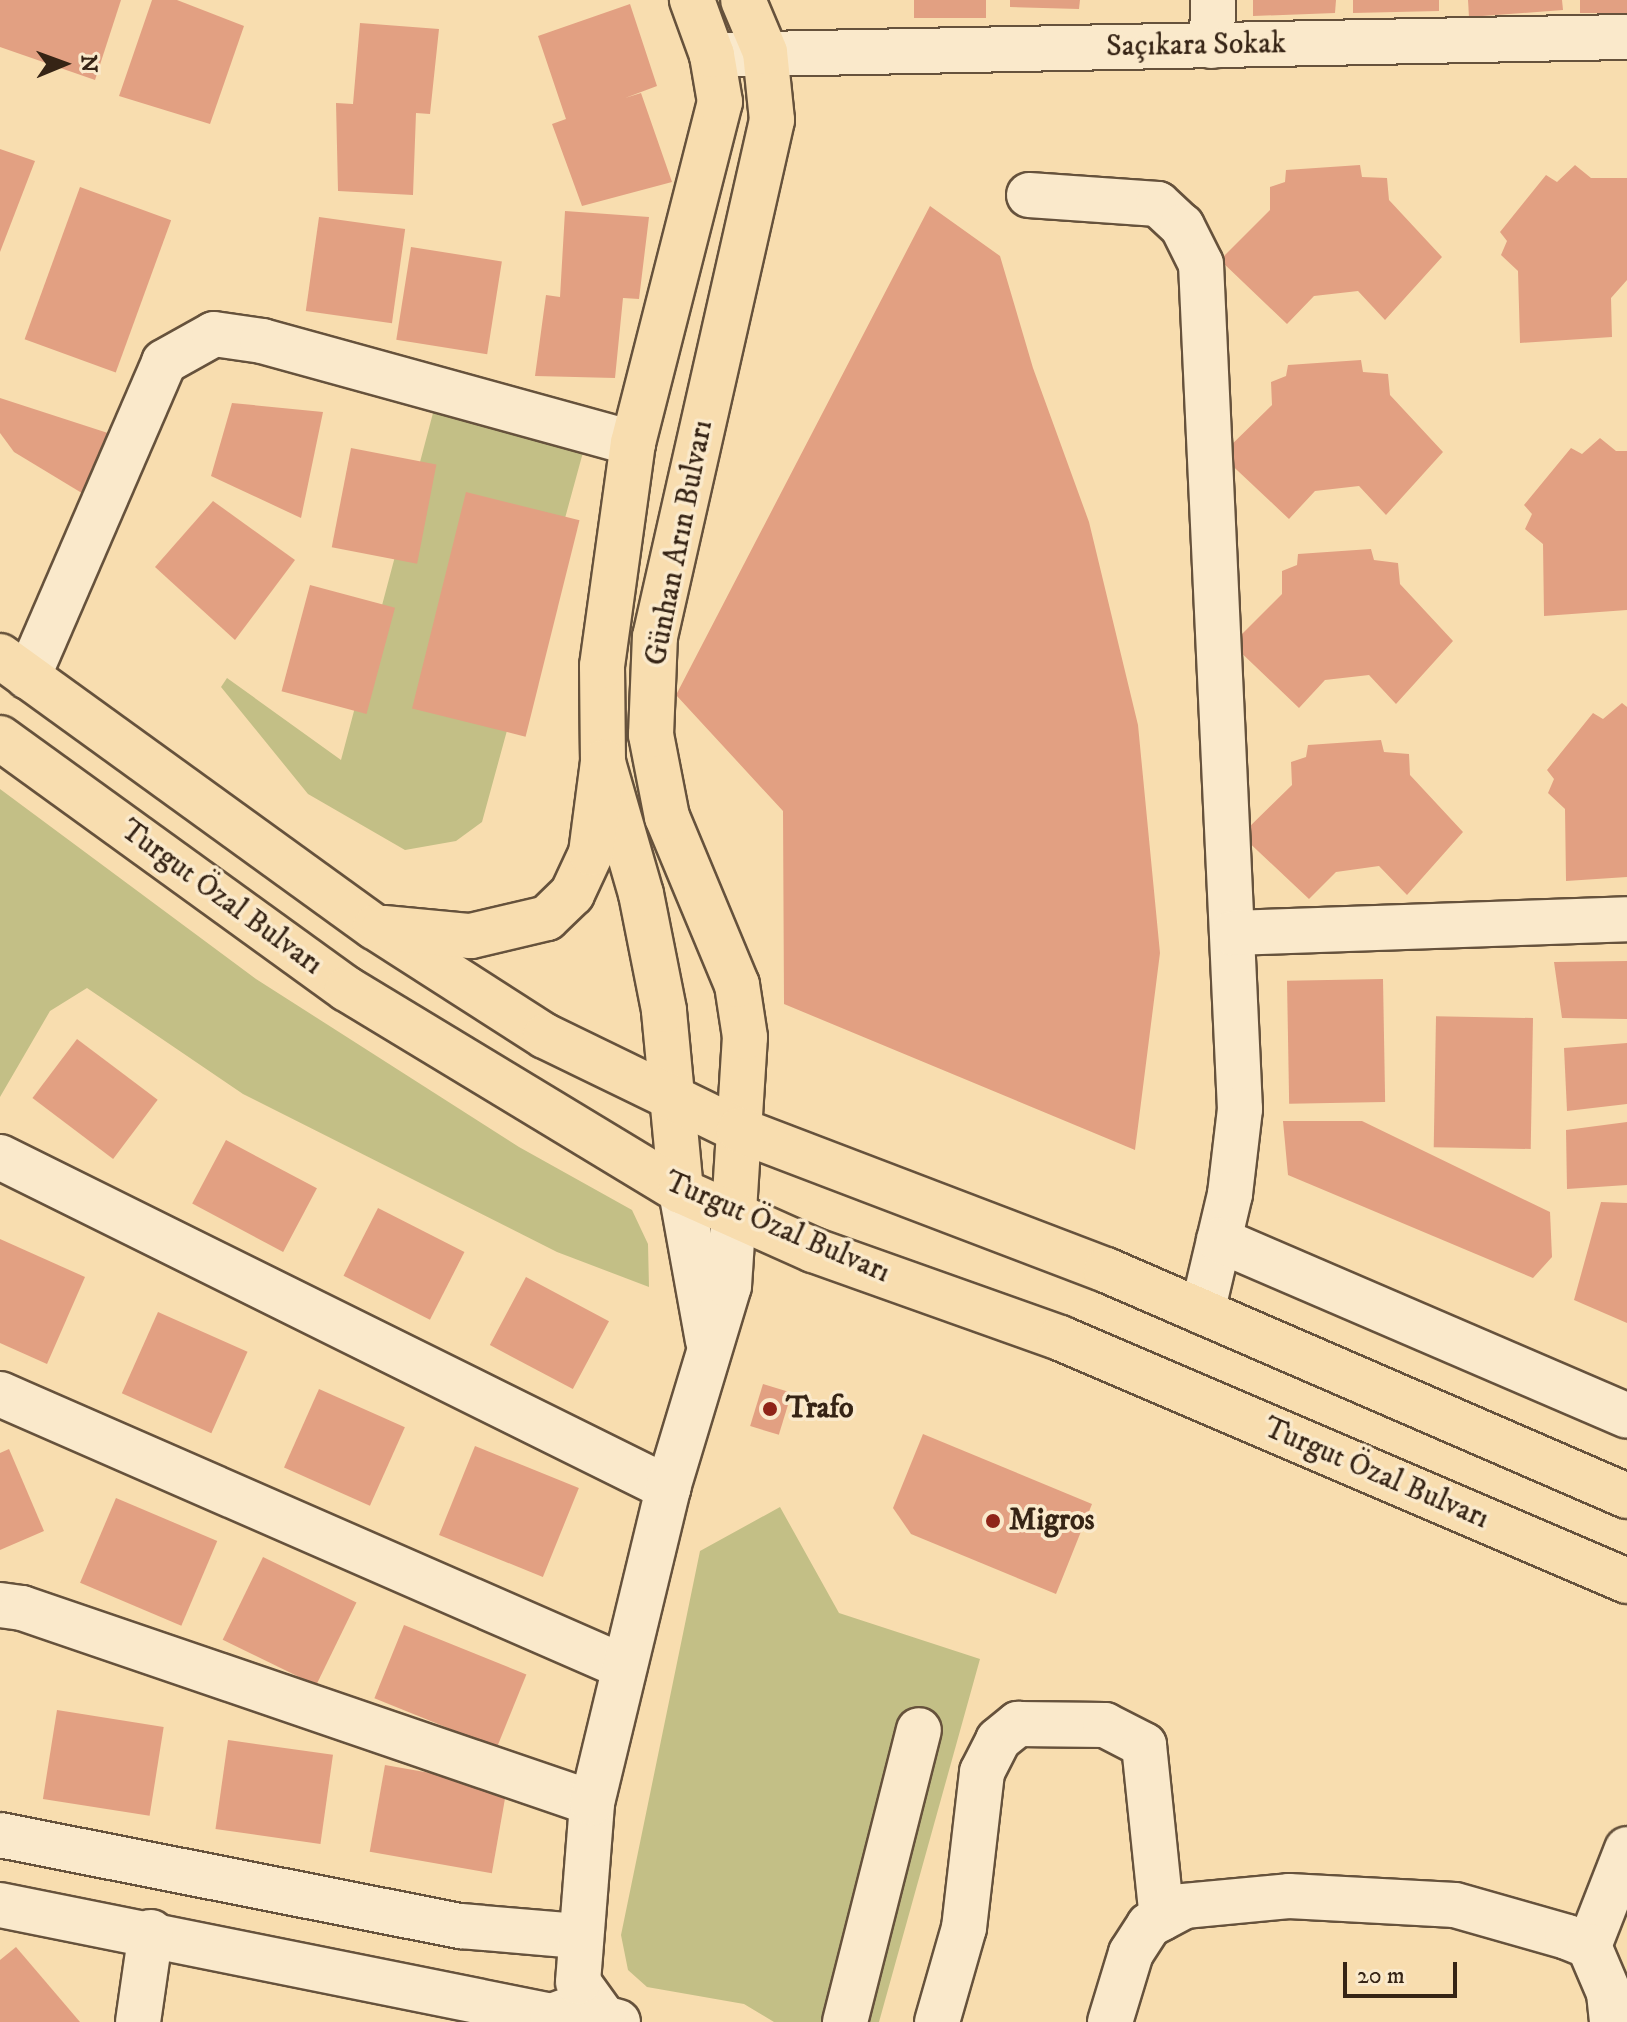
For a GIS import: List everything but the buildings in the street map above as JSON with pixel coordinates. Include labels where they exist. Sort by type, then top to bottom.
[{"type":"main road","name":"Günhan Arın Bulvarı","points":[[681,1191],[664,1010],[641,894],[603,762],[602,666],[633,443],[720,102],[712,55],[692,0]]},
{"type":"main road","name":"Günhan Arın Bulvarı","points":[[734,1211],[745,1037],[737,985],[667,817],[651,735],[655,637],[772,120],[765,52],[743,0]]},
{"type":"main road","points":[[14,666],[375,927],[545,1036],[739,1130],[1106,1270],[1627,1496]]},
{"type":"main road","name":"Turgut Özal Bulvarı","points":[[0,738],[347,989],[681,1191],[734,1211],[813,1250],[1060,1338],[1627,1581]]},
{"type":"main road","points":[[375,927],[471,936],[547,918],[572,894],[591,853],[603,762]]},
{"type":"street","points":[[1212,46],[1213,0]]},
{"type":"street","name":"Saçıkara Sokak","points":[[712,55],[1627,37]]},
{"type":"street","points":[[1029,195],[1158,204],[1182,226],[1201,264],[1240,1109],[1230,1194],[1202,1312]]},
{"type":"street","points":[[14,666],[164,362],[214,334],[262,341],[633,443]]},
{"type":"street","points":[[1233,933],[1627,919]]},
{"type":"street","points":[[0,1157],[668,1488]]},
{"type":"street","points":[[681,1191],[709,1343]]},
{"type":"street","points":[[0,1905],[578,2016],[578,1936],[592,1803],[668,1488],[709,1343],[729,1286],[734,1211]]},
{"type":"street","points":[[1219,1240],[1627,1416]]},
{"type":"street","points":[[0,1394],[624,1667]]},
{"type":"street","points":[[0,1605],[22,1608],[592,1803]]},
{"type":"street","points":[[937,2022],[964,1928],[982,1772],[998,1740],[1018,1724],[1105,1725],[1144,1745],[1162,1918]]},
{"type":"street","points":[[845,2022],[919,1730]]},
{"type":"street","points":[[0,1835],[461,1926],[578,1936]]},
{"type":"street","points":[[1612,2022],[1609,1993],[1589,1946],[1627,1849]]},
{"type":"street","points":[[1110,2022],[1131,1953],[1149,1925],[1184,1906],[1289,1896],[1455,1905],[1589,1946]]},
{"type":"street","points":[[138,2022],[151,1932]]},
{"type":"shaded area","points":[[433,413],[585,445],[482,822],[456,841],[405,850],[308,794],[221,687],[227,678],[341,760]]},
{"type":"shaded area","points":[[0,789],[256,979],[519,1147],[632,1210],[648,1244],[649,1287],[557,1252],[243,1094],[87,988],[50,1011],[0,1097]]},
{"type":"shaded area","points":[[780,1507],[839,1613],[980,1659],[879,2022],[774,2022],[744,2004],[647,1987],[628,1970],[621,1935],[700,1551]]},
{"type":"place","name":"Trafo","points":[[770,1409]]},
{"type":"place","name":"Migros","points":[[993,1521]]}]
